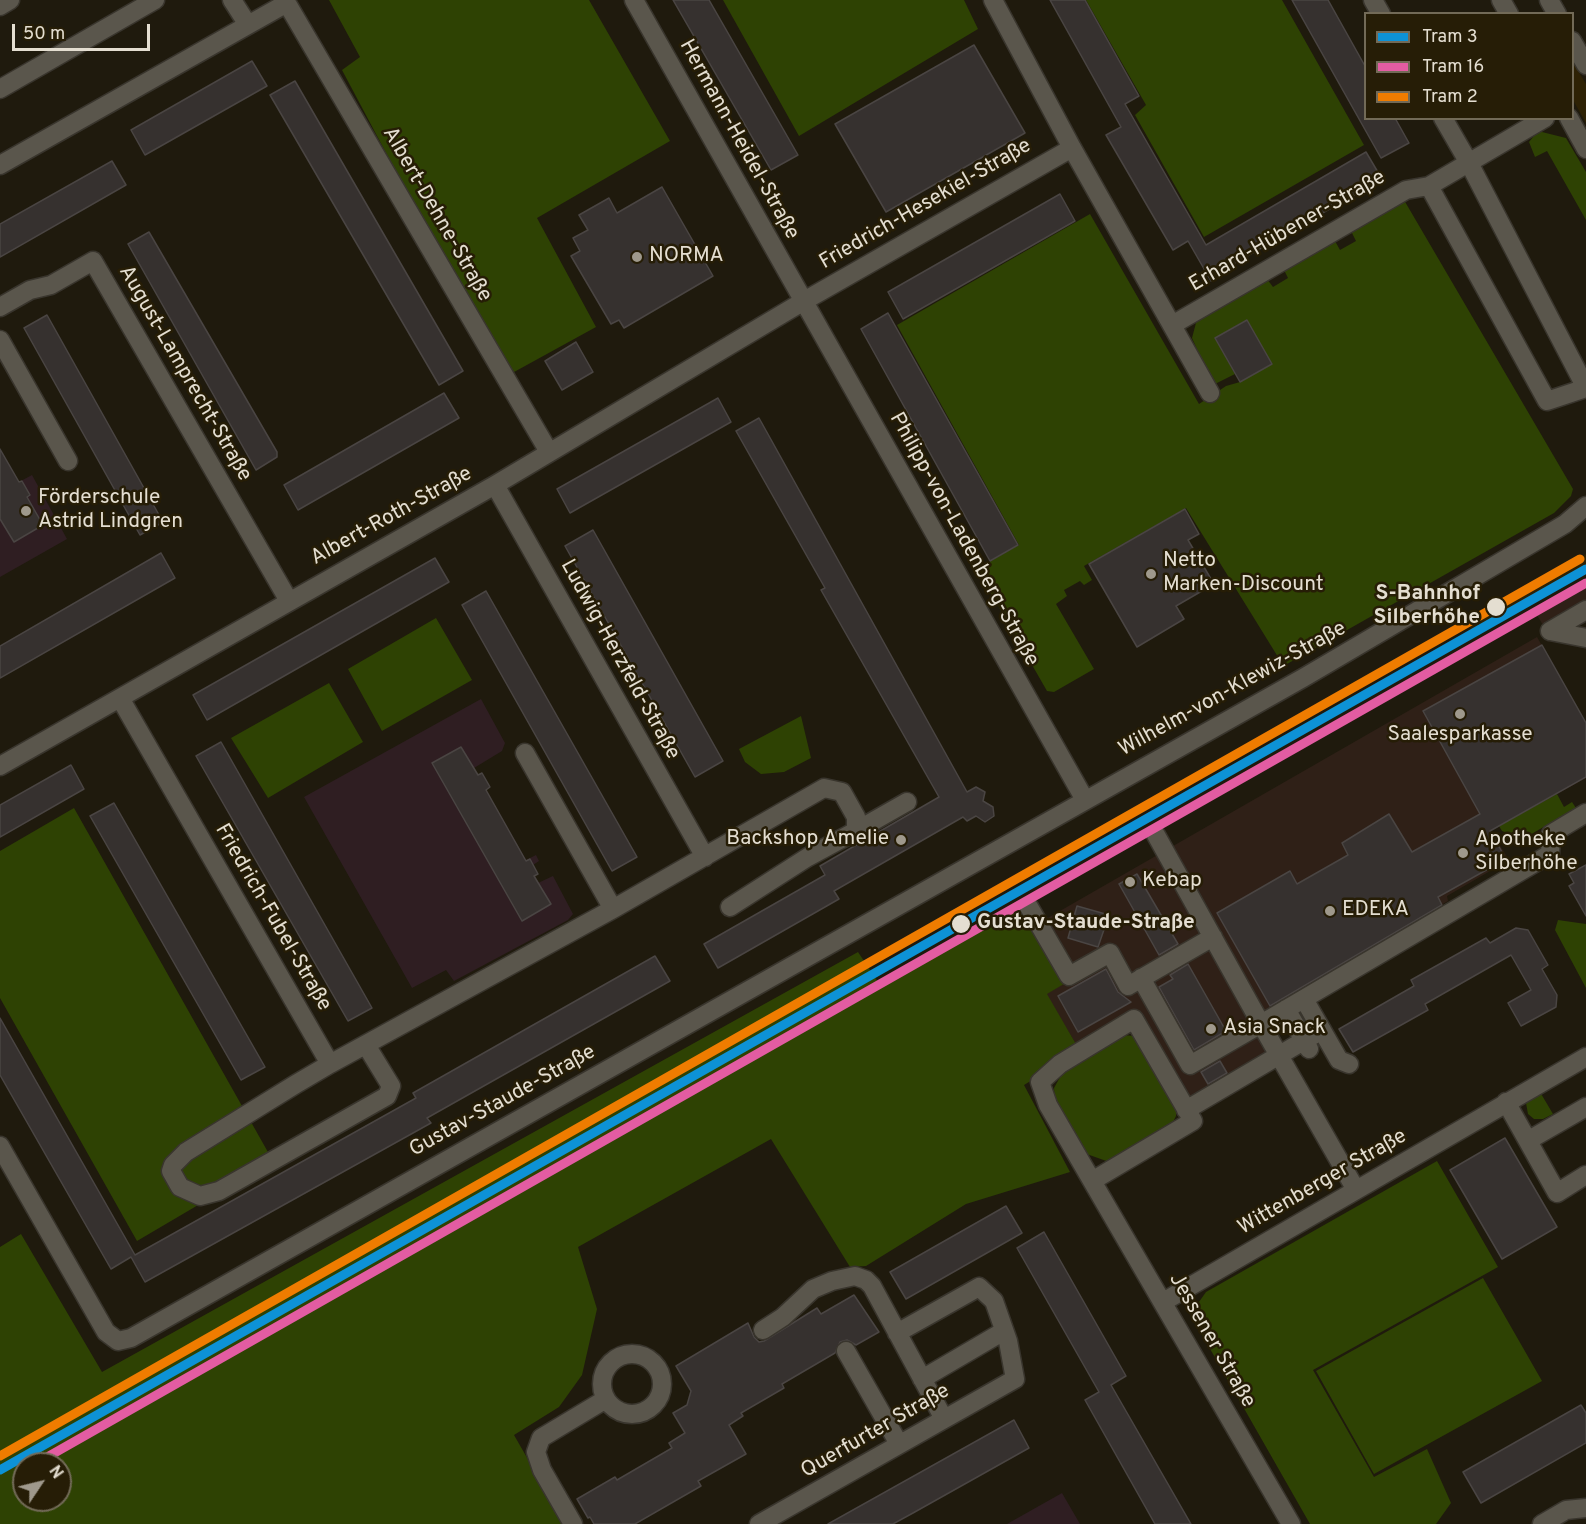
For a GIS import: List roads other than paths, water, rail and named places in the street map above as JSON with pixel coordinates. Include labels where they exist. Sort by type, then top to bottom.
[{"type":"street","points":[[0,6],[10,0]]},
{"type":"street","points":[[0,89],[155,0]]},
{"type":"street","points":[[232,0],[248,25]]},
{"type":"street","name":"Hermann-Heidel-Straße","points":[[633,0],[804,301]]},
{"type":"street","points":[[993,0],[1072,148],[1210,393]]},
{"type":"street","points":[[0,165],[286,2]]},
{"type":"street","name":"Albert-Dehne-Straße","points":[[286,2],[549,452]]},
{"type":"street","points":[[1574,44],[1586,65]]},
{"type":"street","points":[[1429,186],[1546,401],[1586,388],[1469,163],[1444,120]]},
{"type":"street","points":[[1469,163],[1542,120]]},
{"type":"street","points":[[1570,120],[1586,148]]},
{"type":"street","name":"Friedrich-Hesekiel-Straße","points":[[804,301],[1072,148]]},
{"type":"street","name":"Erhard-Hübener-Straße","points":[[1172,325],[1406,190],[1429,186],[1469,163]]},
{"type":"street","name":"August-Lamprecht-Straße","points":[[0,307],[30,290],[51,285],[93,261],[289,601]]},
{"type":"street","name":"Albert-Roth-Straße","points":[[0,766],[495,485],[804,301]]},
{"type":"street","name":"Philipp-von-Ladenberg-Straße","points":[[804,301],[1085,800]]},
{"type":"street","points":[[0,340],[68,461]]},
{"type":"street","name":"Ludwig-Herzfeld-Straße","points":[[495,485],[705,857]]},
{"type":"street","name":"Wilhelm-von-Klewiz-Straße","points":[[1085,800],[1384,631],[1565,524],[1586,506]]},
{"type":"street","points":[[1586,610],[1550,631],[1586,638]]},
{"type":"street","name":"Friedrich-Fubel-Straße","points":[[120,698],[330,1064]]},
{"type":"street","points":[[525,753],[613,909]]},
{"type":"street","points":[[366,1045],[391,1086],[387,1096],[219,1191],[200,1196],[180,1187],[171,1171],[173,1164],[186,1152],[236,1121],[330,1064],[613,909],[824,788],[842,792],[856,817],[856,831]]},
{"type":"street","name":"Gustav-Staude-Straße","points":[[0,1146],[106,1332],[118,1341],[131,1338],[1085,800]]},
{"type":"street","points":[[730,907],[808,857],[907,802]]},
{"type":"street","points":[[1141,978],[1190,1065],[1550,854],[1551,834],[1586,813]]},
{"type":"street","points":[[1156,835],[1356,1190]]},
{"type":"street","points":[[1029,907],[1069,976],[1110,953],[1128,986],[1213,937]]},
{"type":"street","points":[[1304,999],[1339,1060],[1349,1064]]},
{"type":"street","points":[[1286,1009],[1307,1046]]},
{"type":"street","name":"Jessener Straße","points":[[1186,1110],[1134,1019],[1060,1064],[1040,1082],[1048,1105],[1291,1524]]},
{"type":"street","points":[[1092,1181],[1193,1121],[1186,1110],[1280,1057],[1307,1046],[1322,1030]]},
{"type":"street","name":"Wittenberger Straße","points":[[1163,1302],[1586,1057]]},
{"type":"street","points":[[1506,1102],[1557,1193],[1586,1175]]},
{"type":"street","points":[[1529,1140],[1586,1107]]},
{"type":"street","points":[[763,1330],[783,1317],[813,1289],[832,1281],[855,1276],[866,1280],[872,1286],[944,1419]]},
{"type":"street","points":[[897,1333],[980,1287],[994,1301],[1004,1331],[922,1379]]},
{"type":"street","name":"Querfurter Straße","points":[[759,1524],[1016,1378],[1004,1331]]},
{"type":"street","points":[[846,1351],[899,1444]]},
{"type":"street","points":[[573,1524],[542,1470],[536,1452],[541,1438],[606,1399]]},
{"type":"street","points":[[1542,1524],[1566,1510],[1586,1508]]},
{"type":"tram line","name":"2","points":[[0,1456],[1580,559]]},
{"type":"tram line","name":"3","points":[[0,1470],[1586,569]]},
{"type":"tram line","name":"16","points":[[56,1452],[1586,583]]},
{"type":"place","name":"NORMA","points":[[637,257]]},
{"type":"place","name":"Förderschule Astrid Lindgren","points":[[26,511]]},
{"type":"place","name":"Netto Marken-Discount","points":[[1151,574]]},
{"type":"place","name":"S-Bahnhof Silberhöhe","points":[[1496,607]]},
{"type":"place","name":"Saalesparkasse","points":[[1460,714]]},
{"type":"place","name":"Backshop Amelie","points":[[901,840]]},
{"type":"place","name":"Apotheke Silberhöhe","points":[[1463,853]]},
{"type":"place","name":"Kebap","points":[[1130,882]]},
{"type":"place","name":"EDEKA","points":[[1330,911]]},
{"type":"place","name":"Gustav-Staude-Straße","points":[[961,924]]},
{"type":"place","name":"Asia Snack","points":[[1211,1029]]}]
